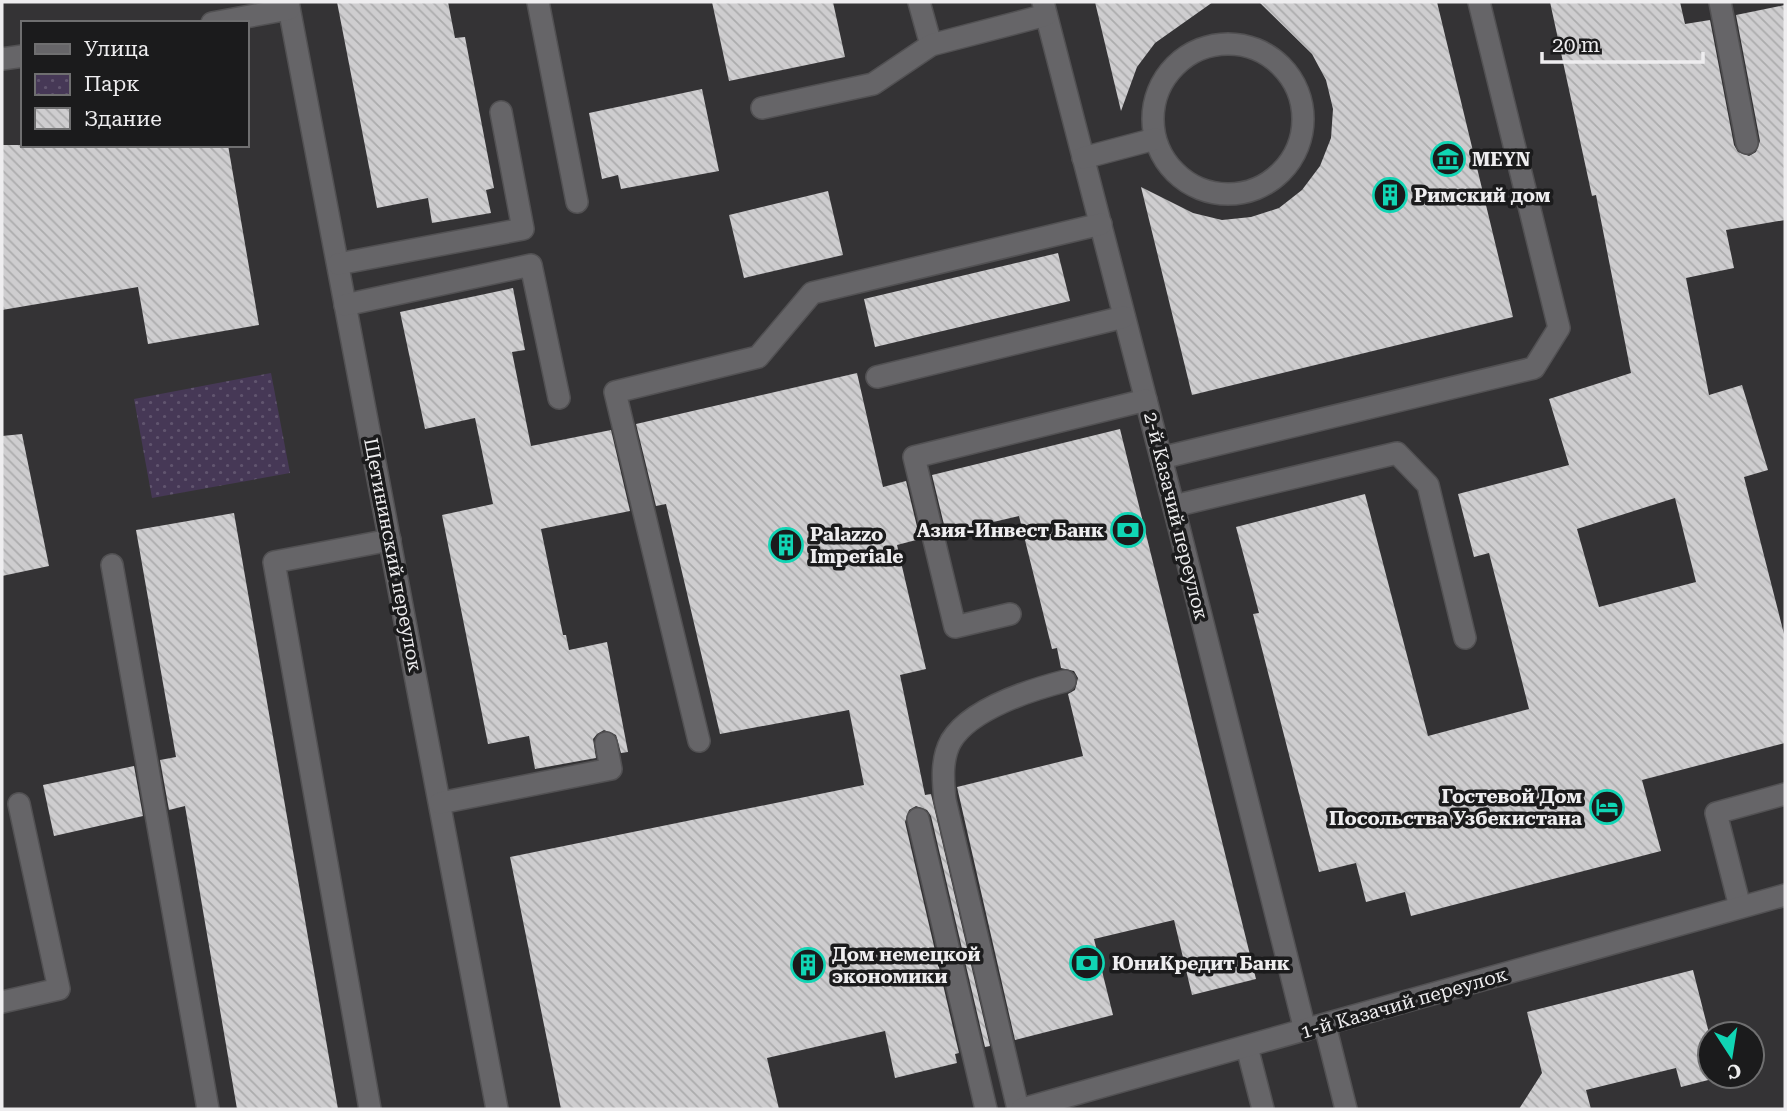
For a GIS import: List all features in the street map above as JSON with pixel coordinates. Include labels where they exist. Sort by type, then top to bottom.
[{"type":"street","points":[[538,2],[577,202]]},
{"type":"street","points":[[919,2],[931,45]]},
{"type":"street","points":[[1161,458],[1534,369],[1559,328],[1479,2]]},
{"type":"street","points":[[1720,2],[1747,143]]},
{"type":"street","points":[[221,21],[289,6]]},
{"type":"street","name":"Щетининский переулок","points":[[289,6],[498,1109]]},
{"type":"street","points":[[762,108],[873,84],[931,45],[1045,8]]},
{"type":"street","name":"2-й Казачий переулок","points":[[1045,8],[1161,458],[1315,1028],[1346,1109]]},
{"type":"street","points":[[1231,43],[1254,48],[1275,60],[1291,77],[1301,99],[1303,122],[1298,145],[1287,166],[1270,181],[1248,191],[1224,194],[1201,190],[1181,177],[1165,161],[1155,139],[1152,116],[1157,93],[1168,72],[1186,56],[1207,47],[1231,43]]},
{"type":"street","points":[[2,60],[21,56]]},
{"type":"street","points":[[338,264],[523,229],[501,112]]},
{"type":"street","points":[[1083,158],[1155,139]]},
{"type":"street","points":[[699,741],[615,392],[758,357],[812,293],[1101,224]]},
{"type":"street","points":[[345,305],[531,265],[559,398]]},
{"type":"street","points":[[877,377],[1124,317]]},
{"type":"street","points":[[1010,614],[956,627],[914,457],[1146,400]]},
{"type":"street","points":[[1174,506],[1397,453],[1428,485],[1465,638]]},
{"type":"street","points":[[370,1109],[274,562],[390,540]]},
{"type":"street","points":[[112,565],[208,1109]]},
{"type":"street","points":[[1020,1109],[945,800],[943,780],[951,742],[962,728],[978,715],[1019,696],[1065,681]]},
{"type":"street","points":[[440,803],[611,769],[606,743]]},
{"type":"street","points":[[1740,907],[1716,813],[1785,794]]},
{"type":"street","points":[[2,1002],[59,989],[19,804]]},
{"type":"street","points":[[918,819],[986,1109]]},
{"type":"street","name":"1-й Казачий переулок","points":[[1020,1109],[1785,895]]},
{"type":"street","points":[[1247,1047],[1263,1109]]},
{"type":"green space","points":[[271,373],[290,473],[152,498],[134,399]]},
{"type":"building","points":[[337,2],[448,2],[455,38],[465,37],[494,188],[486,190],[491,213],[432,223],[428,198],[377,208]]},
{"type":"building","points":[[712,2],[833,2],[845,57],[729,81]]},
{"type":"building","points":[[1095,2],[1213,2],[1155,43],[1137,67],[1121,111]]},
{"type":"building","name":"Римский дом","points":[[1259,2],[1437,2],[1513,317],[1192,395],[1141,187],[1193,213],[1222,220],[1251,217],[1279,208],[1302,190],[1320,166],[1331,138],[1333,109],[1326,80],[1312,54]]},
{"type":"building","points":[[1550,2],[1680,2],[1685,24],[1710,20],[1734,145],[1738,152],[1749,156],[1756,152],[1760,141],[1736,15],[1785,5],[1785,220],[1726,230],[1734,268],[1686,278],[1709,395],[1742,385],[1768,470],[1744,477],[1785,638],[1785,743],[1642,780],[1661,851],[1411,916],[1405,892],[1366,902],[1356,863],[1319,872],[1253,614],[1259,613],[1236,527],[1365,494],[1428,736],[1529,709],[1489,553],[1474,557],[1458,494],[1569,465],[1549,399],[1631,373],[1596,195],[1592,196]],"holes":[[[1675,498],[1696,582],[1599,607],[1577,529]]]},
{"type":"building","points":[[702,89],[719,171],[621,189],[618,175],[602,179],[589,113]]},
{"type":"building","points":[[2,145],[228,147],[259,325],[148,344],[138,287],[2,310]]},
{"type":"building","points":[[828,191],[843,255],[744,278],[729,215]]},
{"type":"building","points":[[1058,253],[1070,301],[875,347],[864,299]]},
{"type":"building","points":[[513,288],[525,350],[512,352],[531,446],[611,430],[630,511],[541,529],[563,635],[566,635],[569,650],[607,642],[628,752],[621,753],[616,735],[604,730],[593,739],[596,758],[535,769],[529,736],[488,744],[442,515],[493,504],[475,418],[425,429],[400,312]]},
{"type":"building","points":[[857,373],[883,487],[906,481],[920,539],[897,545],[926,669],[900,675],[925,795],[931,794],[990,1046],[985,1047],[931,816],[927,810],[916,806],[909,810],[905,822],[959,1053],[955,1054],[957,1063],[895,1078],[885,1031],[767,1058],[779,1109],[561,1109],[510,857],[864,785],[849,710],[720,734],[666,504],[656,506],[636,424]]},
{"type":"building","points":[[1120,429],[1256,979],[1192,995],[1174,920],[1094,939],[1113,1015],[1015,1040],[957,787],[1083,756],[1068,694],[1075,690],[1078,678],[1074,671],[1061,668],[1057,648],[1052,649],[1019,516],[946,533],[932,475]]},
{"type":"building","points":[[22,434],[49,566],[2,576],[2,436]]},
{"type":"building","points":[[234,513],[338,1109],[237,1109],[185,806],[169,810],[160,760],[176,757],[136,530]]},
{"type":"building","points":[[134,766],[143,816],[54,836],[43,785]]},
{"type":"building","points":[[1693,970],[1706,1020],[1696,1020],[1696,1083],[1681,1087],[1676,1068],[1586,1090],[1591,1109],[1519,1109],[1542,1073],[1527,1012]]},
{"type":"place","name":"MEYN","points":[[1448,159]]},
{"type":"place","name":"Римский дом","points":[[1390,195]]},
{"type":"place","name":"Азия-Инвест Банк","points":[[1128,530]]},
{"type":"place","name":"Palazzo Imperiale","points":[[786,545]]},
{"type":"place","name":"Гостевой Дом Посольства Узбекистана","points":[[1607,807]]},
{"type":"place","name":"ЮниКредит Банк","points":[[1087,963]]},
{"type":"place","name":"Дом немецкой экономики","points":[[808,965]]}]
